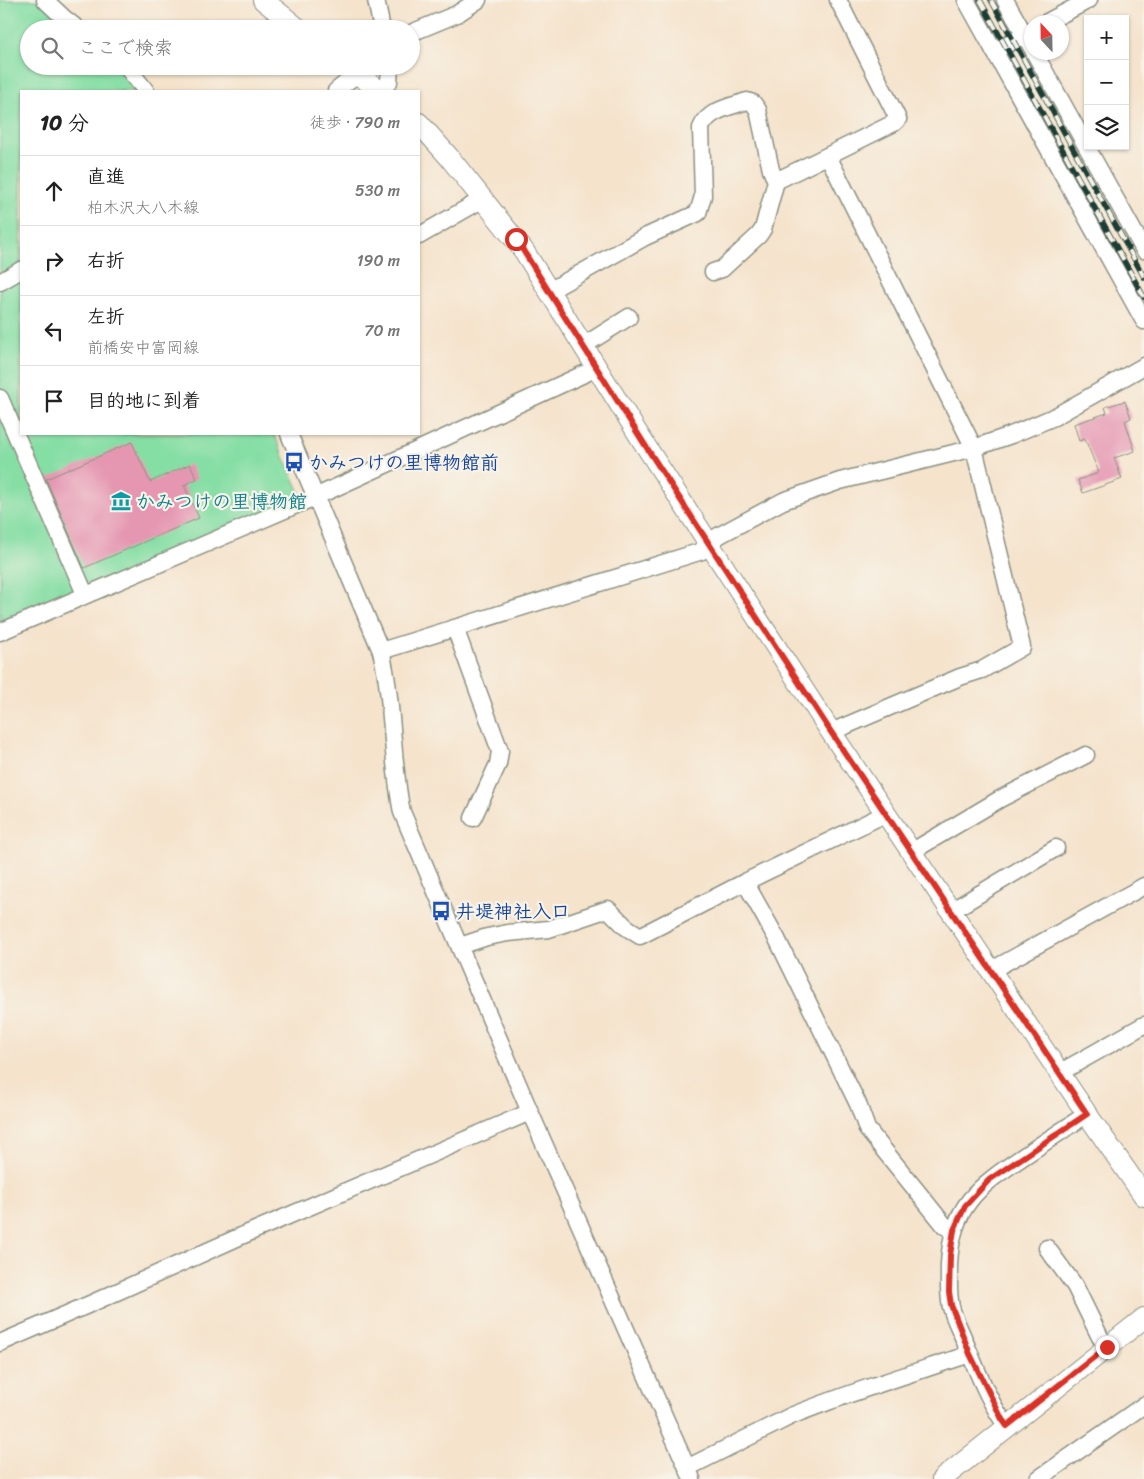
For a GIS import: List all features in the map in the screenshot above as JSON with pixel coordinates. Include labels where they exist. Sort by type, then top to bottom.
[{"type":"main road","points":[[263,0],[288,20]]},
{"type":"main road","points":[[359,75],[379,90]]},
{"type":"main road","points":[[420,124],[450,157],[516,239],[708,544],[831,732],[990,971],[1144,1196]]},
{"type":"main road","points":[[942,1479],[1144,1318]]},
{"type":"street","points":[[45,0],[67,20]]},
{"type":"street","points":[[376,0],[380,20]]},
{"type":"street","points":[[420,29],[457,14],[478,0]]},
{"type":"street","points":[[776,181],[894,123],[898,119],[838,0]]},
{"type":"street","points":[[966,0],[1144,321]]},
{"type":"street","points":[[1005,0],[1024,30]]},
{"type":"street","points":[[1060,15],[1089,0]]},
{"type":"street","points":[[994,51],[1024,40]]},
{"type":"street","points":[[1038,60],[1144,250]]},
{"type":"street","points":[[133,75],[145,90]]},
{"type":"street","points":[[337,90],[349,75]]},
{"type":"street","points":[[381,90],[389,82],[389,75]]},
{"type":"street","points":[[549,291],[645,237],[698,213],[703,196],[701,128],[704,120],[711,114],[747,101],[758,110],[771,170],[776,181],[763,229],[759,235],[722,269],[713,272]]},
{"type":"street","points":[[828,156],[974,448],[1022,647],[982,670],[960,677],[831,732]]},
{"type":"street","points":[[420,235],[483,199]]},
{"type":"street","points":[[0,282],[20,271]]},
{"type":"street","points":[[583,346],[629,316]]},
{"type":"street","points":[[381,651],[702,551],[718,536],[783,501],[840,481],[974,448],[1011,435],[1054,417],[1144,366]]},
{"type":"street","points":[[0,632],[315,497],[597,368]]},
{"type":"street","points":[[0,398],[85,594]]},
{"type":"street","points":[[288,435],[381,651],[387,683],[396,784],[402,812],[530,1112],[689,1474],[800,1412],[892,1379],[970,1354]]},
{"type":"street","points":[[455,628],[500,751],[498,764],[473,818]]},
{"type":"street","points":[[911,852],[1000,799],[1086,755]]},
{"type":"street","points":[[460,946],[487,937],[549,929],[608,909],[626,927],[640,936],[745,882],[885,814]]},
{"type":"street","points":[[951,911],[1056,848]]},
{"type":"street","points":[[745,882],[777,939],[854,1095],[867,1129],[945,1226],[954,1230]]},
{"type":"street","points":[[990,971],[1144,886]]},
{"type":"street","points":[[1059,1073],[1144,1025]]},
{"type":"street","points":[[0,1343],[248,1233],[530,1112]]},
{"type":"street","points":[[1007,1426],[998,1413],[952,1311],[950,1299],[950,1255],[954,1230],[965,1206],[989,1180],[1087,1114]]},
{"type":"street","points":[[1047,1248],[1076,1286],[1100,1337],[1107,1347]]},
{"type":"street","points":[[1038,1479],[1144,1405]]},
{"type":"green space","points":[[0,0],[40,0],[62,20],[20,20],[20,75],[127,75],[141,90],[20,90],[20,435],[274,435],[302,497],[0,626]]},
{"type":"building","points":[[1125,401],[1131,418],[1125,421],[1135,451],[1114,458],[1122,479],[1083,493],[1078,480],[1099,473],[1085,439],[1079,441],[1074,424],[1107,413],[1105,407]]},
{"type":"building","name":"かみつけの里博物館","points":[[132,442],[150,482],[190,464],[197,479],[184,485],[199,518],[84,568],[46,479]]},
{"type":"railway","points":[[980,0],[1144,297]]},
{"type":"railway","points":[[991,0],[1144,277]]},
{"type":"place","name":"かみつけの里博物館前","points":[[294,462]]},
{"type":"place","name":"かみつけの里博物館","points":[[121,501]]},
{"type":"place","name":"井堤神社入口","points":[[441,911]]},
{"type":"route","points":[[516,239],[645,445],[831,732],[1087,1114],[980,1188],[960,1214],[950,1242],[949,1292],[952,1311],[998,1413],[1007,1426],[1107,1347]]}]
